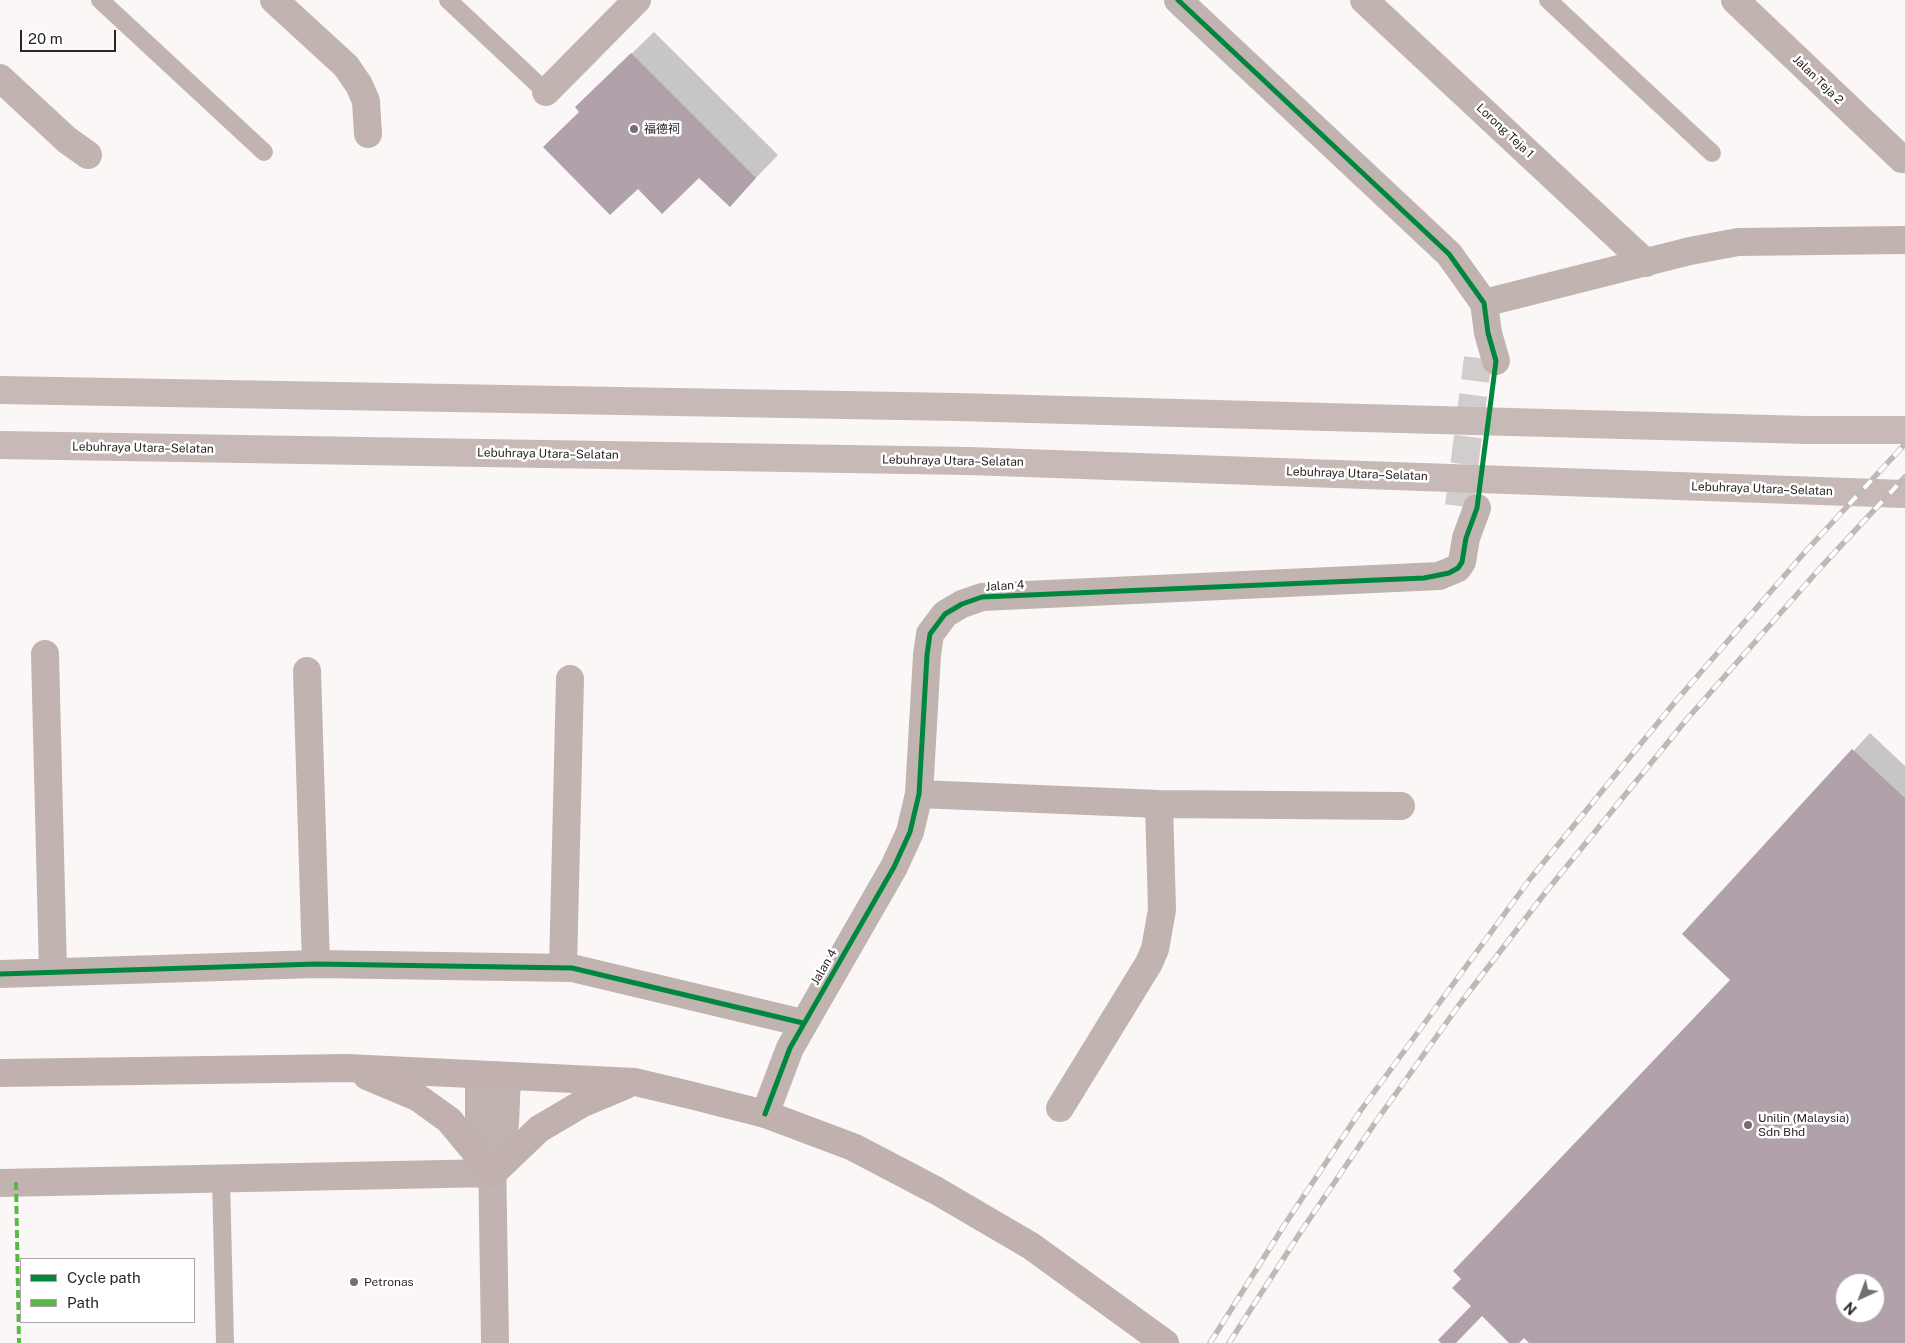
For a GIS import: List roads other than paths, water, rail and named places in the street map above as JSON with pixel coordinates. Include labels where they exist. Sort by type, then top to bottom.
[{"type":"highway","points":[[0,390],[947,407],[1807,430],[1905,430]]},
{"type":"highway","name":"Lebuhraya Utara–Selatan","points":[[0,445],[958,460],[1905,494]]},
{"type":"main road","points":[[347,1068],[417,1097],[449,1120],[493,1162],[539,1129],[583,1103],[635,1082]]},
{"type":"main road","points":[[0,1073],[347,1068],[479,1076],[635,1082],[765,1114],[853,1147],[938,1191],[1031,1246],[1164,1343]]},
{"type":"street","points":[[274,0],[346,66],[359,85],[366,101],[368,134]]},
{"type":"street","points":[[1178,0],[1449,254],[1484,303],[1487,350]]},
{"type":"street","name":"Lorong Teja 1","points":[[1364,0],[1646,263]]},
{"type":"street","name":"Jalan Teja 2","points":[[1734,0],[1902,159]]},
{"type":"street","points":[[546,92],[632,1]]},
{"type":"street","points":[[0,78],[67,140],[88,155]]},
{"type":"street","points":[[1484,303],[1690,251],[1738,242],[1905,240]]},
{"type":"street","name":"Jalan 4","points":[[765,1114],[785,1060],[803,1023],[894,867],[910,832],[920,794],[927,655],[930,634],[944,614],[962,604],[982,597],[1439,576],[1458,568],[1462,562],[1468,507]]},
{"type":"street","points":[[45,654],[53,972]]},
{"type":"street","points":[[307,671],[316,964]]},
{"type":"street","points":[[563,968],[570,679]]},
{"type":"street","points":[[920,794],[1159,804],[1401,806]]},
{"type":"street","points":[[1060,1108],[1149,963],[1154,949],[1162,910],[1159,804]]},
{"type":"street","points":[[0,974],[316,964],[572,968],[803,1023]]},
{"type":"street","points":[[479,1076],[479,1121],[493,1162]]},
{"type":"street","points":[[495,1343],[493,1162],[505,1124],[508,1077]]},
{"type":"street","points":[[0,1182],[221,1178],[493,1162]]},
{"type":"lane","points":[[100,0],[264,152]]},
{"type":"lane","points":[[448,0],[546,92]]},
{"type":"lane","points":[[1548,0],[1712,153]]},
{"type":"lane","points":[[221,1178],[225,1343]]},
{"type":"tunnel","points":[[1459,506],[1478,358]]},
{"type":"railway","points":[[1210,1343],[1285,1224],[1361,1110],[1530,879],[1675,702],[1805,552],[1905,444]]},
{"type":"railway","points":[[1229,1343],[1300,1233],[1377,1120],[1459,1005],[1545,893],[1687,719],[1822,566],[1905,477]]},
{"type":"place","name":"福德祠","points":[[634,129]]},
{"type":"place","name":"Unilin (Malaysia) Sdn Bhd","points":[[1748,1125]]},
{"type":"place","name":"Petronas","points":[[354,1282]]}]
